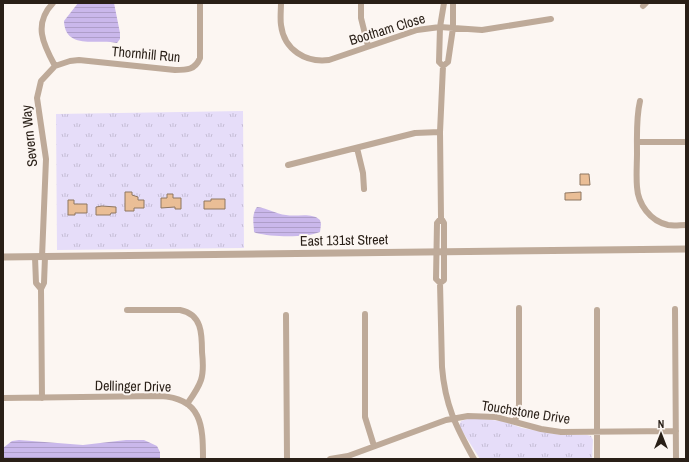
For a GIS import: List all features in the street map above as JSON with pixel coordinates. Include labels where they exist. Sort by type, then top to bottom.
[{"type":"street","points":[[53,3],[48,8],[42,24],[42,37],[44,46],[55,66]]},
{"type":"street","name":"Thornhill Run","points":[[55,66],[70,60],[79,60],[175,70],[189,70],[197,64],[200,58],[200,3]]},
{"type":"street","name":"Bootham Close","points":[[281,3],[281,25],[283,36],[290,47],[296,53],[322,61],[329,60],[417,30],[440,27],[482,30],[552,19]]},
{"type":"street","points":[[361,3],[361,18],[368,46]]},
{"type":"street","points":[[440,283],[444,280],[444,223],[441,218],[440,132],[443,66],[439,62],[440,27],[444,3]]},
{"type":"street","points":[[443,66],[448,62],[453,28],[453,3]]},
{"type":"street","name":"Severn Way","points":[[41,257],[46,159],[37,98],[41,81],[55,66]]},
{"type":"street","points":[[640,101],[637,113],[637,187],[642,204],[651,216],[663,224],[675,226],[686,225]]},
{"type":"street","points":[[288,165],[415,133],[440,132]]},
{"type":"street","points":[[637,142],[686,142]]},
{"type":"street","points":[[357,148],[363,172],[364,189]]},
{"type":"street","points":[[441,218],[437,223],[436,279],[440,283],[443,381],[453,418],[474,459]]},
{"type":"street","name":"East 131st Street","points":[[3,257],[686,249]]},
{"type":"street","points":[[41,257],[36,283],[41,289]]},
{"type":"street","points":[[41,257],[44,283],[41,289],[42,398]]},
{"type":"street","points":[[515,422],[519,405],[519,308]]},
{"type":"street","points":[[675,309],[676,459]]},
{"type":"street","points":[[127,310],[180,310],[188,312],[200,325],[202,333],[202,373],[198,386],[187,404]]},
{"type":"street","points":[[597,310],[597,459]]},
{"type":"street","points":[[286,314],[287,459]]},
{"type":"street","points":[[365,314],[365,417],[374,446]]},
{"type":"street","name":"Dellinger Drive","points":[[3,398],[167,397],[178,399],[187,404],[198,416],[202,425],[203,459]]},
{"type":"street","name":"Touchstone Drive","points":[[330,459],[348,456],[453,418],[482,416],[496,417],[553,431],[676,432]]},
{"type":"green space","points":[[243,111],[244,248],[57,250],[56,114]]},
{"type":"green space","points":[[471,418],[502,421],[522,428],[561,435],[591,436],[593,440],[592,459],[480,459],[459,426],[461,421]]},
{"type":"shaded area","points":[[78,3],[114,3],[120,33],[120,39],[117,43],[76,40],[70,36],[66,30],[64,21]]},
{"type":"shaded area","points":[[257,207],[282,214],[313,216],[320,220],[320,232],[306,235],[288,236],[256,233],[254,232],[253,220]]},
{"type":"shaded area","points":[[19,440],[83,445],[126,440],[144,440],[157,446],[160,452],[160,459],[3,459],[3,448],[12,441]]},
{"type":"building","points":[[580,174],[589,174],[590,185],[580,185]]},
{"type":"building","points":[[125,192],[132,192],[132,195],[138,197],[138,200],[144,200],[144,208],[134,208],[134,211],[125,211]]},
{"type":"building","points":[[581,192],[581,200],[565,200],[565,193]]},
{"type":"building","points":[[167,194],[173,194],[173,198],[181,198],[181,209],[175,209],[175,207],[161,208],[161,198],[167,198]]},
{"type":"building","points":[[211,199],[225,199],[225,209],[204,209],[204,201],[211,201]]},
{"type":"building","points":[[68,200],[74,200],[74,204],[87,204],[87,213],[75,213],[75,215],[68,215]]},
{"type":"building","points":[[96,207],[116,207],[116,213],[111,213],[110,215],[96,215]]}]
